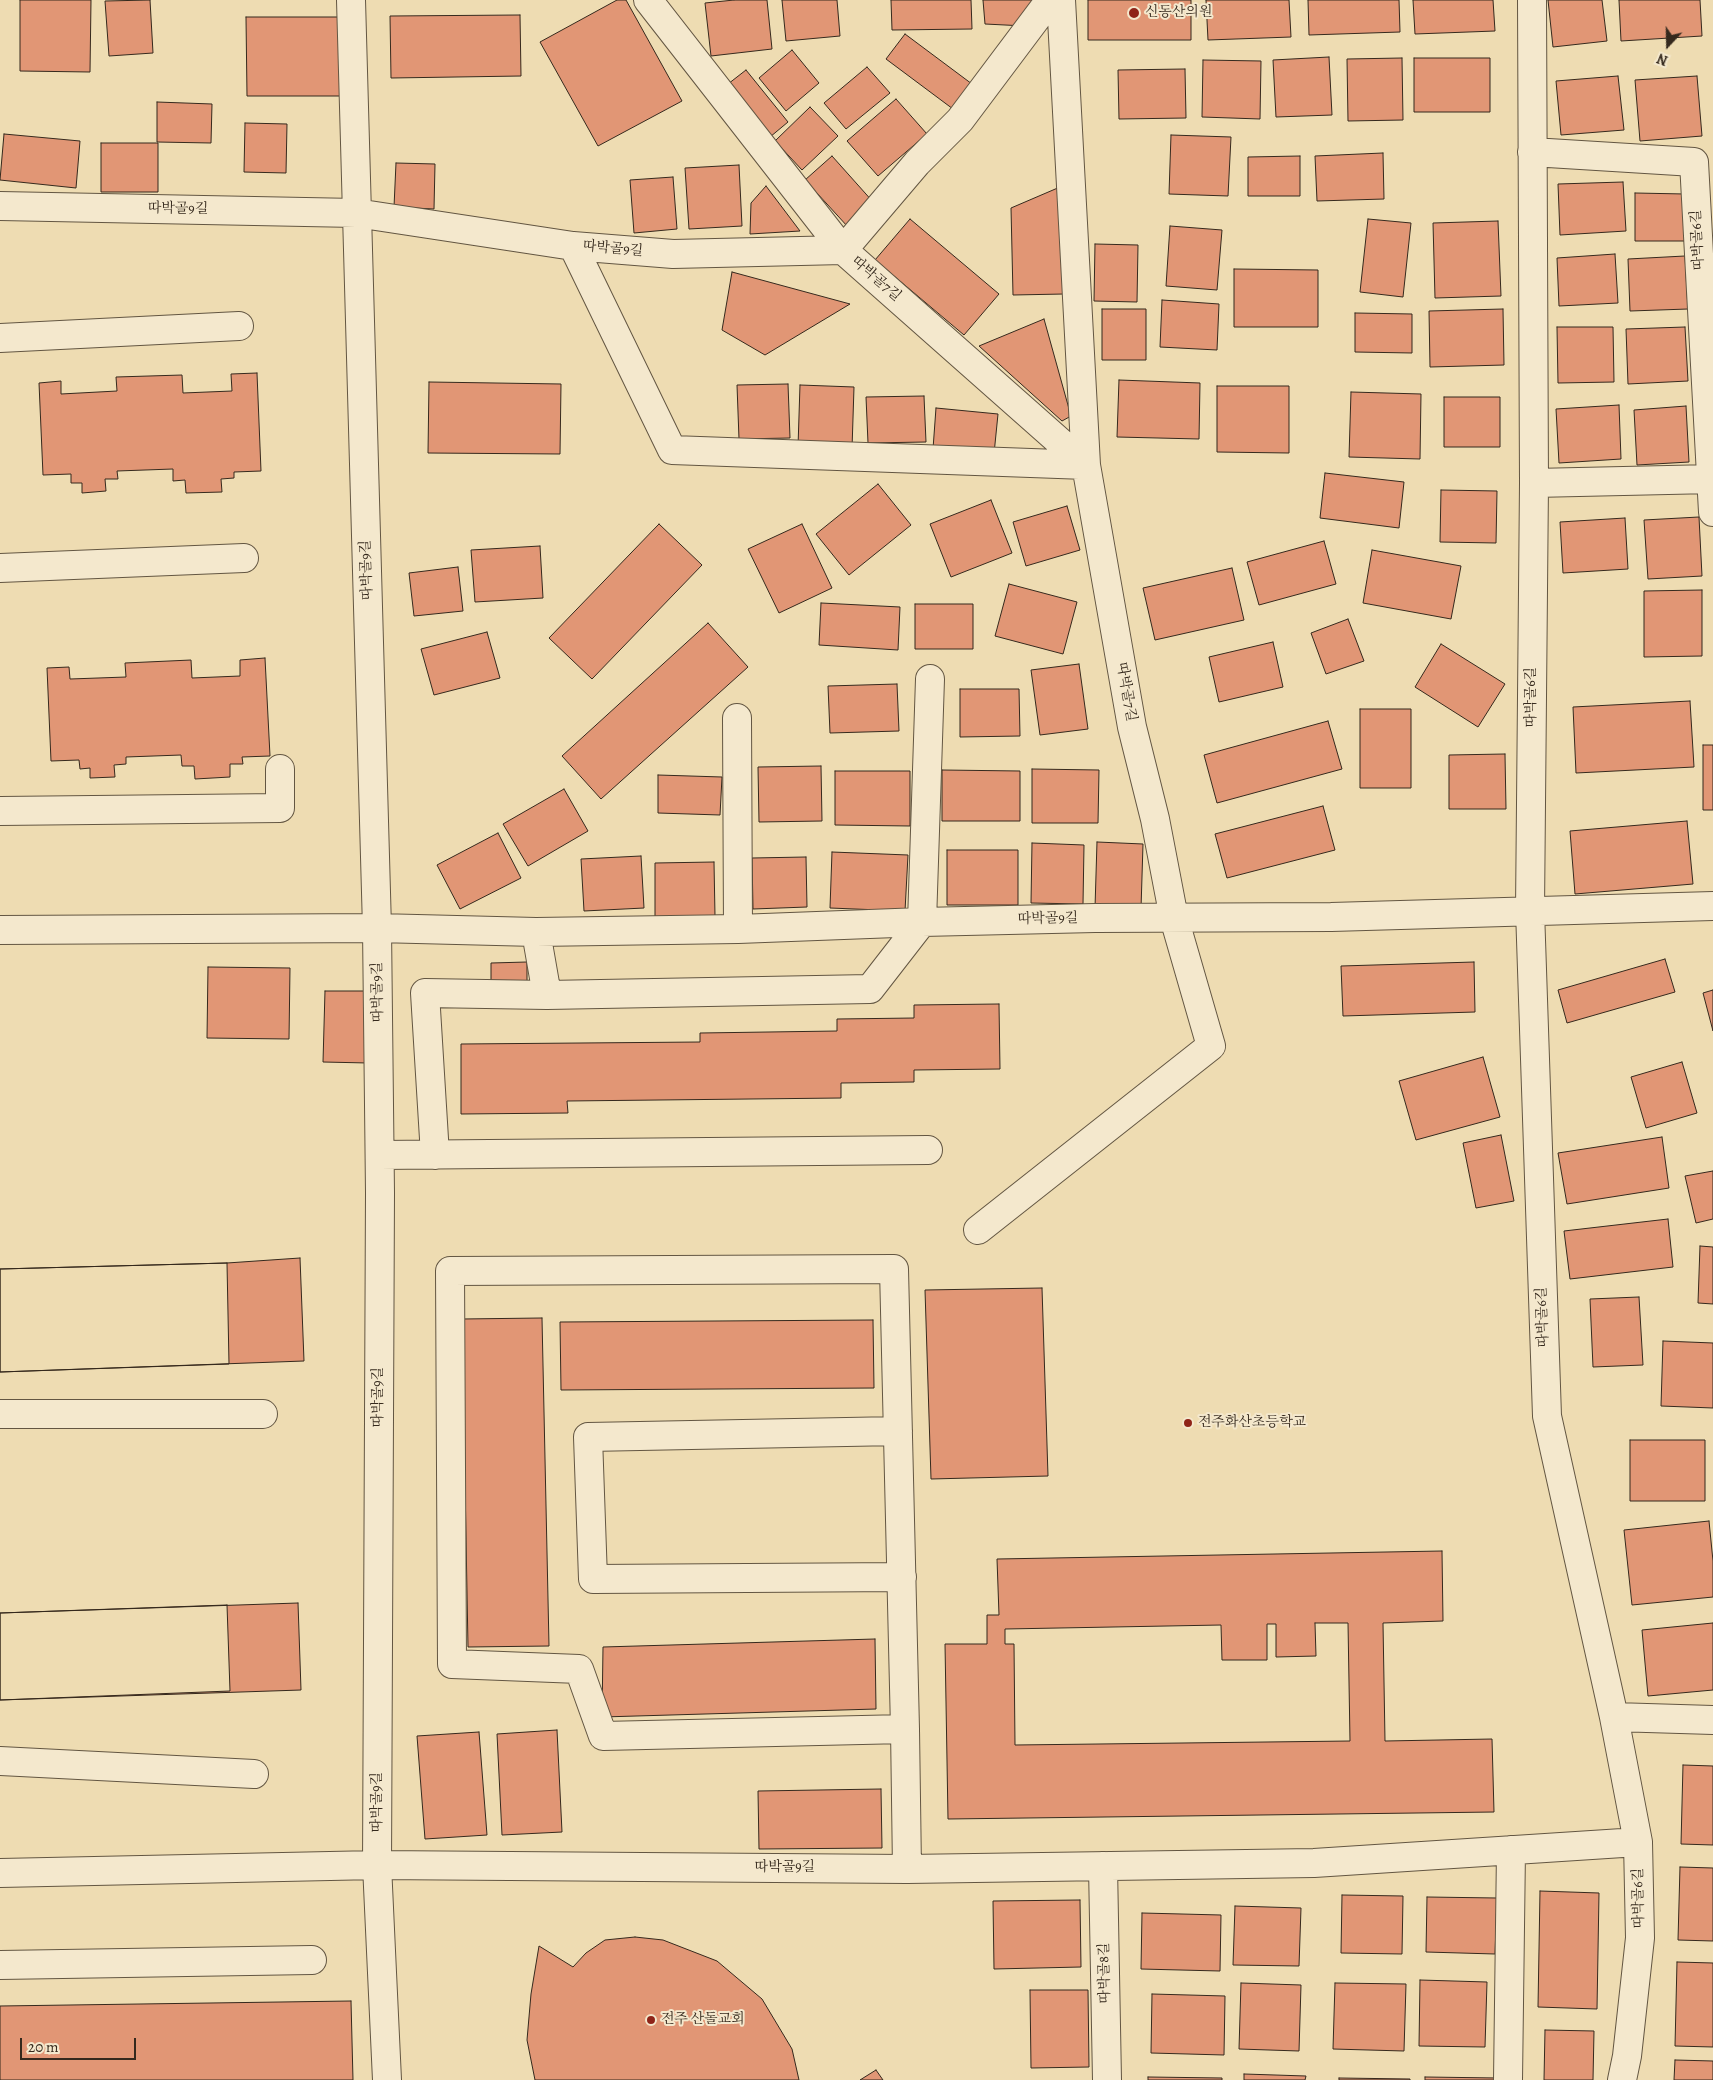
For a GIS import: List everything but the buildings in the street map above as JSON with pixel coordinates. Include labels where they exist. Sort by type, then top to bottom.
[{"type":"street","name":"따박골9길","points":[[351,0],[377,928],[380,1155],[377,1865],[387,2080]]},
{"type":"street","points":[[648,0],[843,250]]},
{"type":"street","name":"따박골7길","points":[[1050,0],[960,120],[917,163],[843,250],[1086,464]]},
{"type":"street","name":"따박골7길","points":[[978,1230],[1212,1046],[1174,918],[1155,819],[1132,727],[1086,464],[1061,0]]},
{"type":"street","name":"따박골6길","points":[[1532,0],[1534,483],[1530,910],[1547,1416],[1614,1717],[1638,1842],[1640,1938],[1627,2056],[1622,2080]]},
{"type":"street","name":"따박골6길","points":[[1532,152],[1694,162],[1713,512]]},
{"type":"street","name":"따박골9길","points":[[0,206],[356,213],[574,246],[673,254],[843,250]]},
{"type":"street","points":[[574,246],[672,450],[1086,464]]},
{"type":"street","points":[[0,338],[239,326]]},
{"type":"street","points":[[1534,483],[1712,479]]},
{"type":"street","points":[[0,568],[244,558]]},
{"type":"street","points":[[435,1155],[425,993],[547,995],[870,989],[922,922],[930,679]]},
{"type":"street","points":[[737,718],[738,929]]},
{"type":"street","points":[[0,811],[280,808],[280,768]]},
{"type":"street","points":[[1174,918],[1330,917],[1713,906]]},
{"type":"street","name":"따박골9길","points":[[377,928],[536,932],[738,929],[922,922],[1174,918]]},
{"type":"street","points":[[0,930],[377,928]]},
{"type":"street","points":[[536,932],[547,995]]},
{"type":"street","points":[[380,1155],[928,1150]]},
{"type":"street","points":[[905,1729],[603,1736],[579,1669],[452,1664],[450,1271],[894,1269],[902,1576],[908,1869]]},
{"type":"street","points":[[0,1414],[263,1414]]},
{"type":"street","points":[[898,1432],[588,1438],[593,1579],[902,1576]]},
{"type":"street","points":[[1614,1717],[1713,1720]]},
{"type":"street","points":[[0,1761],[254,1774]]},
{"type":"street","name":"따박골9길","points":[[0,1873],[377,1865],[908,1869],[1314,1863],[1638,1842]]},
{"type":"street","points":[[1508,2080],[1511,1850]]},
{"type":"street","name":"따박골8길","points":[[1103,1866],[1107,2080]]},
{"type":"street","points":[[0,1965],[312,1960]]},
{"type":"place","name":"신동산의원","points":[[1134,13]]},
{"type":"place","name":"전주화산초등학교","points":[[1188,1423]]},
{"type":"place","name":"전주 산돌교회","points":[[651,2020]]}]
